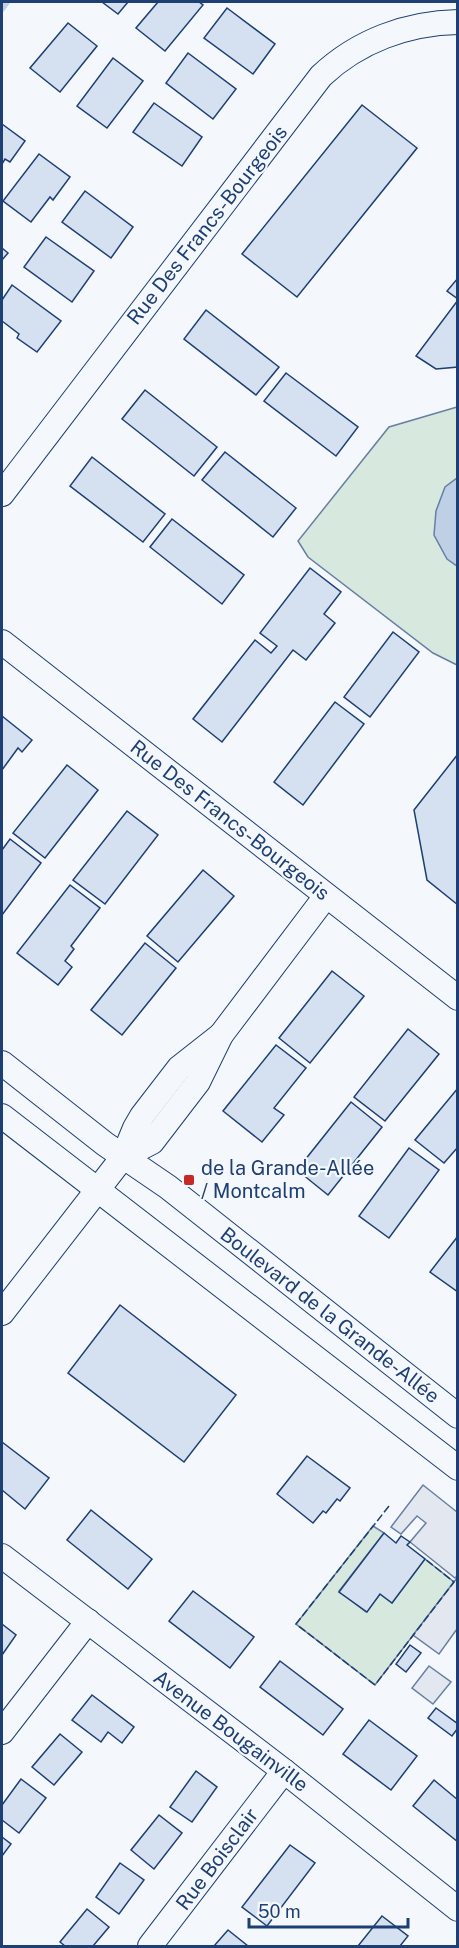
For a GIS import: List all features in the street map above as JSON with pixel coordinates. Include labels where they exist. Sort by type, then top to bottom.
[{"type":"street","name":"Rue Des Francs-Bourgeois","points":[[2,494],[321,76],[345,56],[387,34],[413,27],[458,22]]},
{"type":"street","name":"Rue Des Francs-Bourgeois","points":[[2,642],[458,998]]},
{"type":"street","points":[[2,1313],[123,1156],[142,1116],[179,1068],[221,1035],[326,896]]},
{"type":"street","name":"Boulevard de la Grande-Allée","points":[[2,1064],[123,1156],[168,1187],[458,1416]]},
{"type":"street","points":[[2,1116],[458,1468]]},
{"type":"street","name":"Avenue Bougainville","points":[[2,1556],[284,1771],[458,1909]]},
{"type":"street","points":[[2,1732],[88,1621]]},
{"type":"street","name":"Rue Boisclair","points":[[150,1947],[284,1771]]},
{"type":"shaded area","points":[[457,407],[457,665],[433,653],[308,557],[298,541],[389,427]]},
{"type":"shaded area","points":[[423,1485],[457,1512],[458,1575],[455,1578],[410,1542],[426,1523],[417,1516],[401,1534],[391,1527]]},
{"type":"shaded area","points":[[373,1526],[384,1533],[339,1591],[366,1612],[380,1594],[392,1603],[425,1559],[454,1582],[375,1685],[296,1624]]},
{"type":"shaded area","points":[[457,1578],[457,1629],[439,1654],[413,1635]]},
{"type":"shaded area","points":[[429,1666],[451,1682],[433,1704],[412,1688]]},
{"type":"water","points":[[457,478],[457,566],[447,559],[434,535],[436,511],[445,487]]},
{"type":"building","points":[[102,2],[128,2],[118,14]]},
{"type":"building","points":[[158,2],[199,2],[203,5],[165,51],[136,28]]},
{"type":"building","points":[[227,8],[275,44],[253,74],[204,38]]},
{"type":"building","points":[[68,23],[97,46],[60,92],[30,68]]},
{"type":"building","points":[[188,53],[236,89],[213,119],[166,83]]},
{"type":"building","points":[[113,58],[143,81],[107,128],[77,106]]},
{"type":"building","points":[[154,103],[202,137],[182,166],[133,132]]},
{"type":"building","points":[[362,105],[417,148],[297,297],[242,254]]},
{"type":"building","points":[[2,124],[25,141],[10,162],[5,159],[2,164]]},
{"type":"building","points":[[39,154],[70,177],[53,200],[50,197],[31,222],[3,201]]},
{"type":"building","points":[[85,191],[133,227],[111,258],[62,222]]},
{"type":"building","points":[[46,237],[94,271],[72,302],[24,267]]},
{"type":"building","points":[[2,248],[8,253],[2,260]]},
{"type":"building","points":[[458,278],[458,299],[447,291]]},
{"type":"building","points":[[12,285],[61,321],[37,352],[17,338],[19,334],[2,321],[2,300]]},
{"type":"building","points":[[458,300],[458,367],[436,369],[416,356]]},
{"type":"building","points":[[206,310],[279,367],[256,395],[184,339]]},
{"type":"building","points":[[286,373],[358,427],[336,456],[264,401]]},
{"type":"building","points":[[145,390],[217,447],[194,476],[122,419]]},
{"type":"building","points":[[225,452],[296,508],[273,537],[202,480]]},
{"type":"building","points":[[92,457],[165,514],[143,542],[70,486]]},
{"type":"building","points":[[172,519],[244,575],[222,604],[150,547]]},
{"type":"building","points":[[310,568],[341,592],[324,614],[335,623],[306,660],[293,650],[222,742],[193,719],[255,640],[271,653],[277,646],[260,633]]},
{"type":"building","points":[[393,632],[419,652],[370,717],[344,697]]},
{"type":"building","points":[[335,702],[364,724],[303,805],[274,782]]},
{"type":"building","points":[[2,716],[32,740],[22,752],[18,748],[2,770]]},
{"type":"building","points":[[458,754],[458,905],[427,880],[414,810]]},
{"type":"building","points":[[67,765],[98,790],[45,858],[13,833]]},
{"type":"building","points":[[127,811],[158,835],[105,904],[73,880]]},
{"type":"building","points":[[10,839],[41,863],[2,915],[2,850]]},
{"type":"building","points":[[203,870],[234,896],[178,962],[147,936]]},
{"type":"building","points":[[70,885],[100,908],[71,946],[74,949],[65,961],[72,967],[58,985],[17,953]]},
{"type":"building","points":[[145,943],[176,968],[122,1035],[91,1010]]},
{"type":"building","points":[[332,971],[364,996],[310,1063],[279,1038]]},
{"type":"building","points":[[408,1029],[439,1054],[385,1121],[354,1097]]},
{"type":"building","points":[[276,1045],[306,1068],[274,1108],[284,1115],[262,1142],[223,1111]]},
{"type":"building","points":[[458,1088],[458,1147],[444,1163],[415,1140]]},
{"type":"building","points":[[351,1102],[382,1127],[328,1195],[297,1170]]},
{"type":"building","points":[[409,1148],[439,1170],[389,1238],[359,1216]]},
{"type":"building","points":[[458,1236],[458,1292],[430,1272]]},
{"type":"building","points":[[120,1305],[236,1395],[184,1462],[68,1373]]},
{"type":"building","points":[[2,1442],[49,1478],[25,1509],[2,1490]]},
{"type":"building","points":[[307,1456],[350,1488],[340,1501],[337,1499],[326,1513],[323,1511],[313,1523],[277,1494]]},
{"type":"building","points":[[91,1510],[152,1559],[128,1589],[67,1540]]},
{"type":"building","points":[[384,1533],[396,1543],[401,1536],[410,1542],[407,1545],[425,1559],[392,1603],[380,1594],[367,1612],[339,1592]]},
{"type":"building","points":[[193,1591],[254,1637],[230,1668],[169,1621]]},
{"type":"building","points":[[2,1624],[16,1635],[2,1655]]},
{"type":"building","points":[[410,1645],[421,1653],[406,1672],[396,1664]]},
{"type":"building","points":[[280,1661],[343,1709],[323,1735],[260,1687]]},
{"type":"building","points":[[92,1695],[134,1727],[122,1743],[108,1732],[101,1742],[72,1720]]},
{"type":"building","points":[[436,1708],[458,1724],[452,1736],[428,1718]]},
{"type":"building","points":[[369,1720],[417,1756],[391,1790],[343,1754]]},
{"type":"building","points":[[60,1734],[82,1752],[54,1785],[32,1767]]},
{"type":"building","points":[[196,1771],[217,1787],[192,1822],[170,1807]]},
{"type":"building","points":[[21,1779],[46,1798],[19,1833],[2,1820],[2,1805]]},
{"type":"building","points":[[434,1780],[458,1800],[458,1842],[413,1806]]},
{"type":"building","points":[[159,1815],[182,1833],[154,1869],[131,1850]]},
{"type":"building","points":[[2,1837],[11,1844],[2,1856]]},
{"type":"building","points":[[290,1845],[315,1863],[267,1926],[242,1907]]},
{"type":"building","points":[[120,1863],[144,1880],[119,1914],[96,1897]]},
{"type":"building","points":[[87,1909],[109,1927],[93,1946],[65,1946],[60,1942]]},
{"type":"building","points":[[382,1916],[408,1936],[400,1946],[358,1946]]},
{"type":"building","points":[[228,1930],[248,1946],[214,1946]]},
{"type":"waterway","points":[[2,9],[7,2]]},
{"type":"fence","points":[[389,1506],[296,1624],[375,1685],[454,1582],[425,1559]]},
{"type":"place","name":"de la Grande-Allée / Montcalm","points":[[189,1180]]}]
